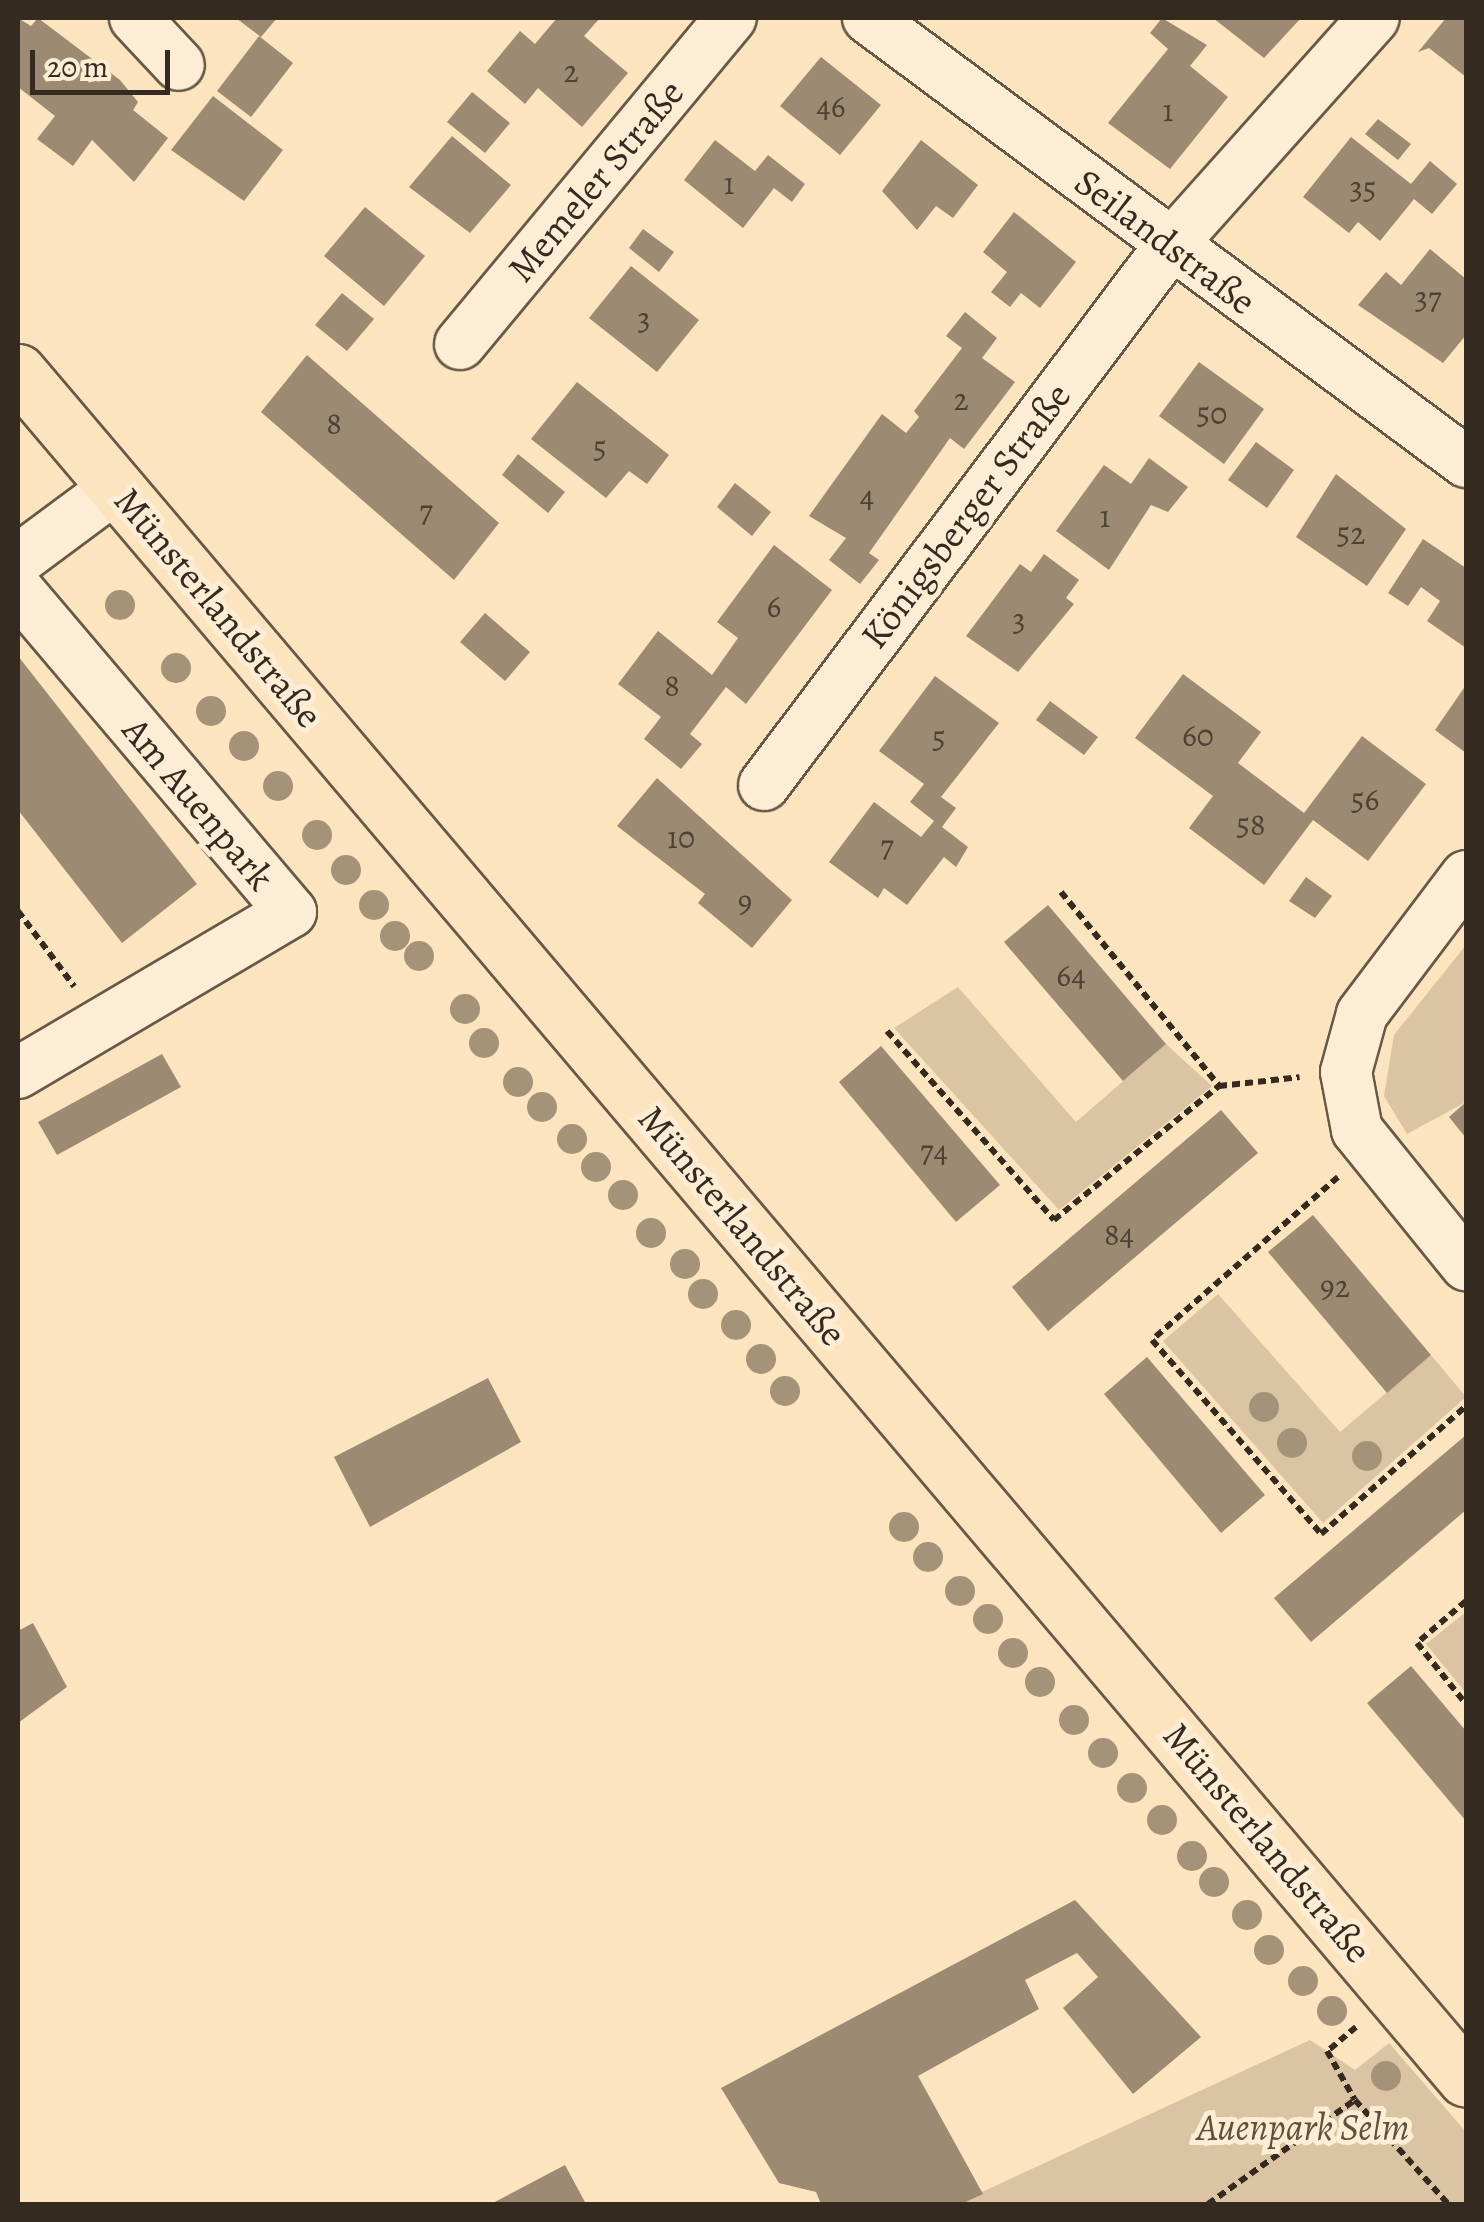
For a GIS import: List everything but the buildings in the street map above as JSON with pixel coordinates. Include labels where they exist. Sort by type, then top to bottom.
[{"type":"main road","name":"Münsterlandstraße","points":[[18,372],[1466,2079]]},
{"type":"street","points":[[136,18],[179,65]]},
{"type":"street","name":"Memeler Straße","points":[[460,344],[731,18]]},
{"type":"street","name":"Seilandstraße","points":[[868,18],[1169,247],[1466,462]]},
{"type":"street","name":"Königsberger Straße","points":[[764,785],[1169,247],[1374,18]]},
{"type":"street","points":[[18,560],[115,488]]},
{"type":"street","name":"Am Auenpark","points":[[18,590],[291,912],[18,1073]]},
{"type":"street","points":[[1466,876],[1362,1014],[1346,1072],[1370,1149],[1466,1265]]},
{"type":"path","points":[[1061,892],[1219,1086]]},
{"type":"path","points":[[18,911],[104,1024]]},
{"type":"path","points":[[887,1032],[1054,1220],[1219,1086],[1346,1072]]},
{"type":"path","points":[[1370,1149],[1152,1340],[1321,1534],[1466,1406]]},
{"type":"path","points":[[1466,1602],[1417,1643],[1466,1704]]},
{"type":"path","points":[[1396,1994],[1327,2051],[1355,2100],[1448,2204]]},
{"type":"path","points":[[1208,2204],[1355,2100]]},
{"type":"green space","points":[[1466,945],[1466,1102],[1407,1134],[1384,1096],[1394,1035]]},
{"type":"green space","points":[[958,987],[1076,1122],[1166,1044],[1212,1086],[1059,1210],[894,1028]]},
{"type":"green space","points":[[1218,1294],[1340,1432],[1431,1355],[1466,1397],[1323,1523],[1163,1341]]},
{"type":"green space","points":[[1466,1612],[1466,1693],[1426,1644]]},
{"type":"green space","name":"Auenpark Selm","points":[[1310,2040],[1355,2070],[1389,2043],[1466,2132],[1466,2204],[956,2204]]}]
